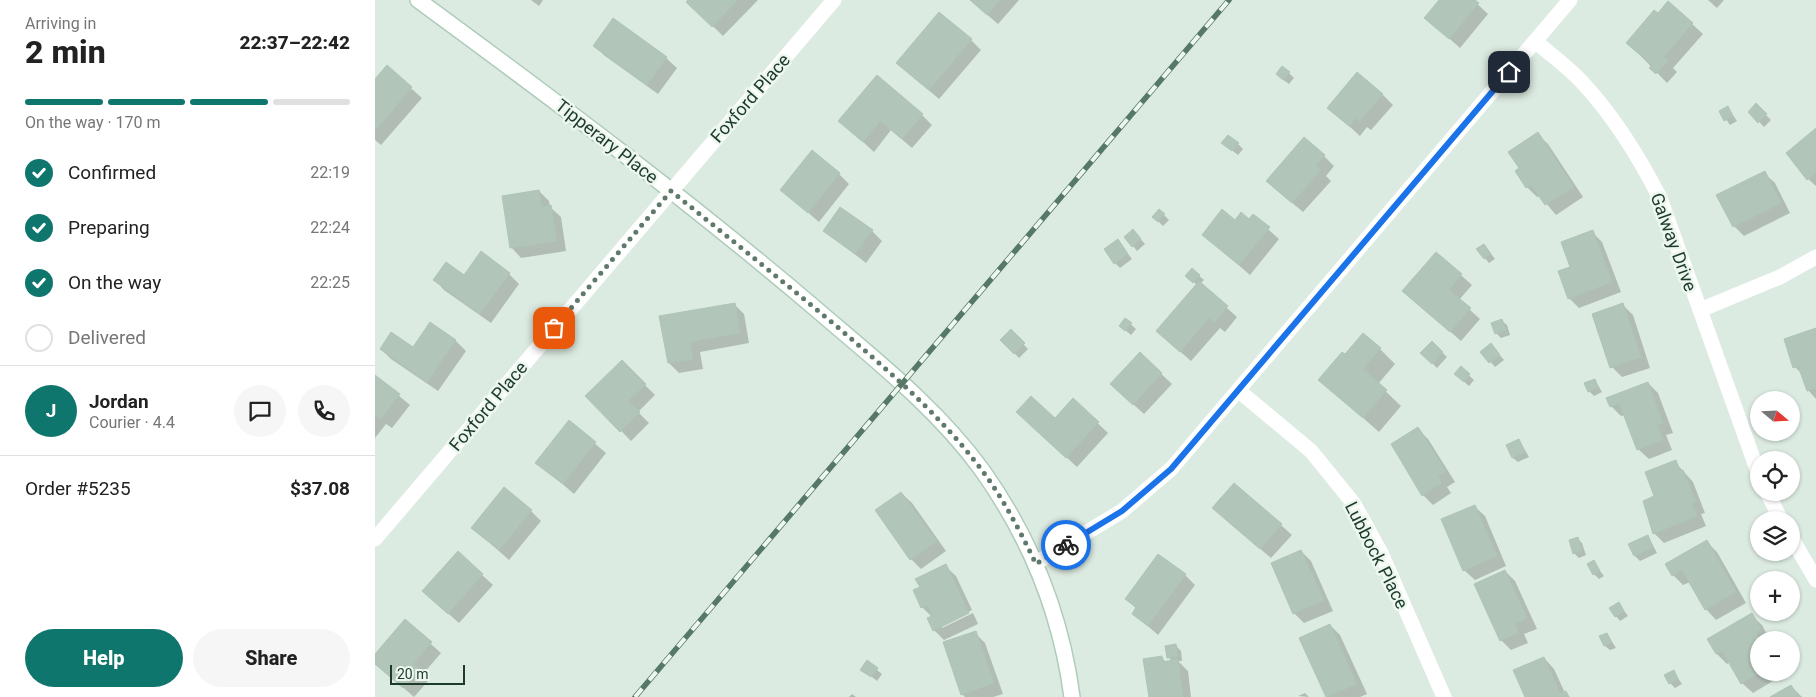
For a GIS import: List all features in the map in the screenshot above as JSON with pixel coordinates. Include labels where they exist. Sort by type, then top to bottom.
[{"type":"street","name":"Tipperary Place","points":[[418,0],[581,120],[786,283],[902,383],[936,416],[981,469],[1015,521],[1036,564],[1049,593],[1065,646],[1072,697]]},
{"type":"street","name":"Foxford Place","points":[[375,539],[834,0]]},
{"type":"street","points":[[1036,564],[1122,511],[1171,469],[1570,0]]},
{"type":"street","name":"Galway Drive","points":[[1535,41],[1581,80],[1620,127],[1641,161],[1660,198],[1750,451]]},
{"type":"street","points":[[1700,310],[1780,277],[1816,257]]},
{"type":"street","name":"Lubbock Place","points":[[1239,391],[1311,451],[1354,504],[1381,553],[1444,697]]},
{"type":"street","points":[[1800,552],[1816,580]]},
{"type":"building","points":[[688,0],[738,0],[712,27],[686,2]]},
{"type":"building","points":[[970,0],[1000,0],[987,15]]},
{"type":"building","points":[[1439,0],[1475,0],[1479,3],[1449,39],[1424,18]]},
{"type":"building","points":[[1668,1],[1693,23],[1664,57],[1668,61],[1656,74],[1649,68],[1652,65],[1626,43],[1654,10],[1658,13]]},
{"type":"building","points":[[939,12],[972,39],[929,90],[896,63]]},
{"type":"building","points":[[613,18],[667,57],[647,85],[593,46]]},
{"type":"building","points":[[387,65],[412,87],[375,131],[375,79]]},
{"type":"building","points":[[1282,66],[1290,72],[1283,80],[1276,74]]},
{"type":"building","points":[[1357,72],[1383,94],[1360,121],[1356,118],[1349,126],[1327,108]]},
{"type":"building","points":[[877,75],[923,114],[902,139],[880,121],[863,142],[838,121]]},
{"type":"building","points":[[1756,103],[1767,114],[1758,123],[1748,112]]},
{"type":"building","points":[[1728,106],[1733,116],[1724,121],[1719,111]]},
{"type":"building","points":[[1816,128],[1816,173],[1807,180],[1786,153]]},
{"type":"building","points":[[1538,132],[1574,187],[1545,205],[1531,185],[1526,188],[1515,171],[1519,168],[1508,152]]},
{"type":"building","points":[[1228,135],[1239,143],[1232,151],[1221,143]]},
{"type":"building","points":[[1304,137],[1325,155],[1316,165],[1321,170],[1292,203],[1266,181]]},
{"type":"building","points":[[812,150],[840,173],[808,213],[780,190]]},
{"type":"building","points":[[1765,171],[1781,203],[1733,227],[1716,195]]},
{"type":"building","points":[[539,190],[542,207],[551,205],[557,241],[510,248],[502,196]]},
{"type":"building","points":[[840,207],[873,230],[855,254],[823,231]]},
{"type":"building","points":[[1159,209],[1165,214],[1158,222],[1152,217]]},
{"type":"building","points":[[1222,209],[1235,220],[1241,212],[1249,219],[1253,214],[1270,227],[1239,265],[1202,235]]},
{"type":"building","points":[[1133,229],[1141,239],[1132,247],[1124,237]]},
{"type":"building","points":[[1593,230],[1612,282],[1568,299],[1558,271],[1570,267],[1561,242]]},
{"type":"building","points":[[1118,239],[1128,254],[1114,264],[1104,249]]},
{"type":"building","points":[[1484,244],[1491,254],[1484,259],[1476,249]]},
{"type":"building","points":[[481,251],[510,273],[480,314],[433,280],[446,262],[464,275]]},
{"type":"building","points":[[1436,252],[1462,274],[1449,290],[1471,308],[1450,332],[1402,291]]},
{"type":"building","points":[[1192,268],[1200,275],[1193,283],[1185,276]]},
{"type":"building","points":[[1199,281],[1228,306],[1214,323],[1209,318],[1180,352],[1156,331]]},
{"type":"building","points":[[735,303],[740,333],[690,342],[693,359],[668,363],[659,316]]},
{"type":"building","points":[[1623,303],[1641,357],[1610,368],[1592,314]]},
{"type":"building","points":[[1125,318],[1132,323],[1125,331],[1119,326]]},
{"type":"building","points":[[1502,319],[1506,330],[1495,334],[1491,323]]},
{"type":"building","points":[[430,322],[456,340],[427,382],[380,349],[391,332],[413,347]]},
{"type":"building","points":[[1816,328],[1816,388],[1807,391],[1798,366],[1793,368],[1784,339]]},
{"type":"building","points":[[1011,329],[1025,343],[1014,354],[1000,340]]},
{"type":"building","points":[[1363,333],[1381,348],[1363,369],[1387,390],[1363,418],[1318,380],[1342,352],[1345,354]]},
{"type":"building","points":[[1432,341],[1443,352],[1432,364],[1420,353]]},
{"type":"building","points":[[1491,343],[1500,355],[1489,363],[1480,352]]},
{"type":"building","points":[[1140,352],[1162,373],[1133,405],[1110,384]]},
{"type":"building","points":[[622,360],[646,384],[628,401],[640,412],[620,432],[585,396]]},
{"type":"building","points":[[1461,366],[1470,374],[1464,382],[1454,374]]},
{"type":"building","points":[[375,375],[400,394],[381,419],[375,415]]},
{"type":"building","points":[[1595,379],[1598,387],[1588,392],[1584,383]]},
{"type":"building","points":[[1648,382],[1663,423],[1657,425],[1663,440],[1637,450],[1619,403],[1610,407],[1606,398]]},
{"type":"building","points":[[1031,396],[1055,418],[1073,398],[1099,422],[1066,458],[1016,412]]},
{"type":"building","points":[[569,420],[596,442],[563,484],[535,463]]},
{"type":"building","points":[[1418,427],[1446,471],[1438,476],[1442,483],[1422,496],[1391,444]]},
{"type":"building","points":[[1519,439],[1525,452],[1512,458],[1506,445]]},
{"type":"building","points":[[1676,460],[1680,471],[1683,470],[1696,502],[1692,504],[1697,516],[1653,534],[1643,501],[1654,496],[1645,472]]},
{"type":"building","points":[[1234,483],[1282,524],[1260,549],[1212,508]]},
{"type":"building","points":[[504,487],[532,510],[499,550],[471,528]]},
{"type":"building","points":[[901,492],[937,541],[910,560],[875,510]]},
{"type":"building","points":[[1475,505],[1497,556],[1463,571],[1441,519]]},
{"type":"building","points":[[1648,535],[1653,548],[1634,556],[1628,544]]},
{"type":"building","points":[[1578,537],[1582,550],[1573,554],[1569,540]]},
{"type":"building","points":[[1707,540],[1736,592],[1705,610],[1682,570],[1672,576],[1665,564]]},
{"type":"building","points":[[1301,550],[1324,600],[1293,614],[1271,563]]},
{"type":"building","points":[[458,551],[483,574],[448,614],[422,591]]},
{"type":"building","points":[[1158,554],[1186,574],[1148,626],[1132,614],[1136,607],[1125,599]]},
{"type":"building","points":[[1594,560],[1600,571],[1593,575],[1587,564]]},
{"type":"building","points":[[946,564],[969,613],[933,631],[927,618],[932,616],[927,605],[921,608],[913,590],[920,587],[915,579]]},
{"type":"building","points":[[1505,570],[1527,618],[1515,624],[1519,633],[1500,641],[1474,584]]},
{"type":"building","points":[[1619,602],[1624,611],[1615,617],[1609,608]]},
{"type":"building","points":[[1750,614],[1750,621],[1756,621],[1761,629],[1750,631],[1750,679],[1741,684],[1722,651],[1716,654],[1707,639]]},
{"type":"building","points":[[405,619],[432,642],[413,664],[420,669],[403,688],[375,664],[375,654]]},
{"type":"building","points":[[1330,624],[1357,684],[1326,697],[1299,638]]},
{"type":"building","points":[[976,631],[994,683],[961,695],[943,642]]},
{"type":"building","points":[[1607,633],[1612,643],[1604,646],[1599,636]]},
{"type":"building","points":[[1176,644],[1178,656],[1167,658],[1165,646]]},
{"type":"building","points":[[1162,656],[1163,662],[1178,659],[1183,697],[1149,697],[1143,659]]},
{"type":"building","points":[[1544,657],[1560,693],[1566,691],[1569,697],[1525,697],[1513,670]]},
{"type":"building","points":[[867,660],[878,668],[871,677],[860,670]]},
{"type":"building","points":[[1674,670],[1678,679],[1669,684],[1664,675]]},
{"type":"building","points":[[1791,685],[1799,697],[1770,697]]},
{"type":"railway","points":[[635,697],[1229,0]]},
{"type":"way so far","points":[[554,328],[671,191],[778,277],[902,383],[936,416],[981,469],[1015,521],[1036,564],[1066,545]]},
{"type":"route","points":[[1066,545],[1122,511],[1171,469],[1509,72]]}]
